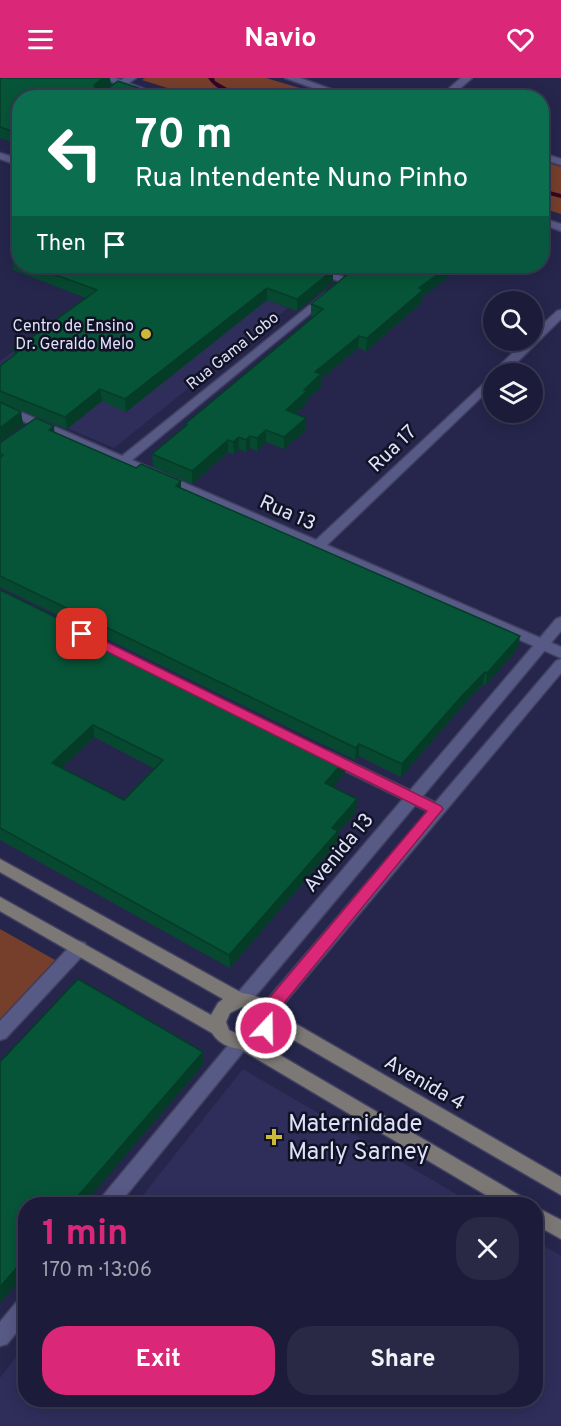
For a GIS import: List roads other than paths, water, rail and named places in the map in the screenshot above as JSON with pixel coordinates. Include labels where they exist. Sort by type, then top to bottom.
[{"type":"main road","points":[[0,865],[240,1000],[259,1005],[266,1014],[267,1022],[262,1033],[251,1040],[242,1042]]},
{"type":"main road","points":[[0,903],[218,1028],[227,1038],[242,1042],[505,1197]]},
{"type":"main road","points":[[218,1028],[217,1016],[221,1010],[240,1000]]},
{"type":"main road","name":"Avenida 4","points":[[266,1014],[561,1186]]},
{"type":"main road","points":[[543,1219],[561,1230]]},
{"type":"street","points":[[106,78],[127,81],[147,90]]},
{"type":"street","points":[[290,78],[327,90]]},
{"type":"street","points":[[452,90],[467,78]]},
{"type":"street","points":[[113,90],[127,81]]},
{"type":"street","name":"Rua Gama Lobo","points":[[123,461],[350,276],[337,273]]},
{"type":"street","points":[[509,363],[561,313]]},
{"type":"street","name":"Rua 17","points":[[318,546],[483,388]]},
{"type":"street","name":"Rua 13","points":[[0,407],[31,426],[123,461],[561,653]]},
{"type":"street","name":"Avenida 13","points":[[240,1000],[561,622]]},
{"type":"street","points":[[266,1014],[436,809],[561,664]]},
{"type":"street","points":[[316,750],[436,809]]},
{"type":"street","points":[[0,1033],[79,948]]},
{"type":"street","points":[[114,1197],[242,1042]]},
{"type":"street","points":[[0,1337],[18,1315]]},
{"type":"waterway","points":[[211,78],[213,82],[227,90]]},
{"type":"waterway","points":[[549,193],[561,196]]},
{"type":"place","name":"Centro de Ensino Dr. Geraldo Melo","points":[[146,334]]},
{"type":"place","name":"Maternidade Marly Sarney","points":[[274,1137]]}]
